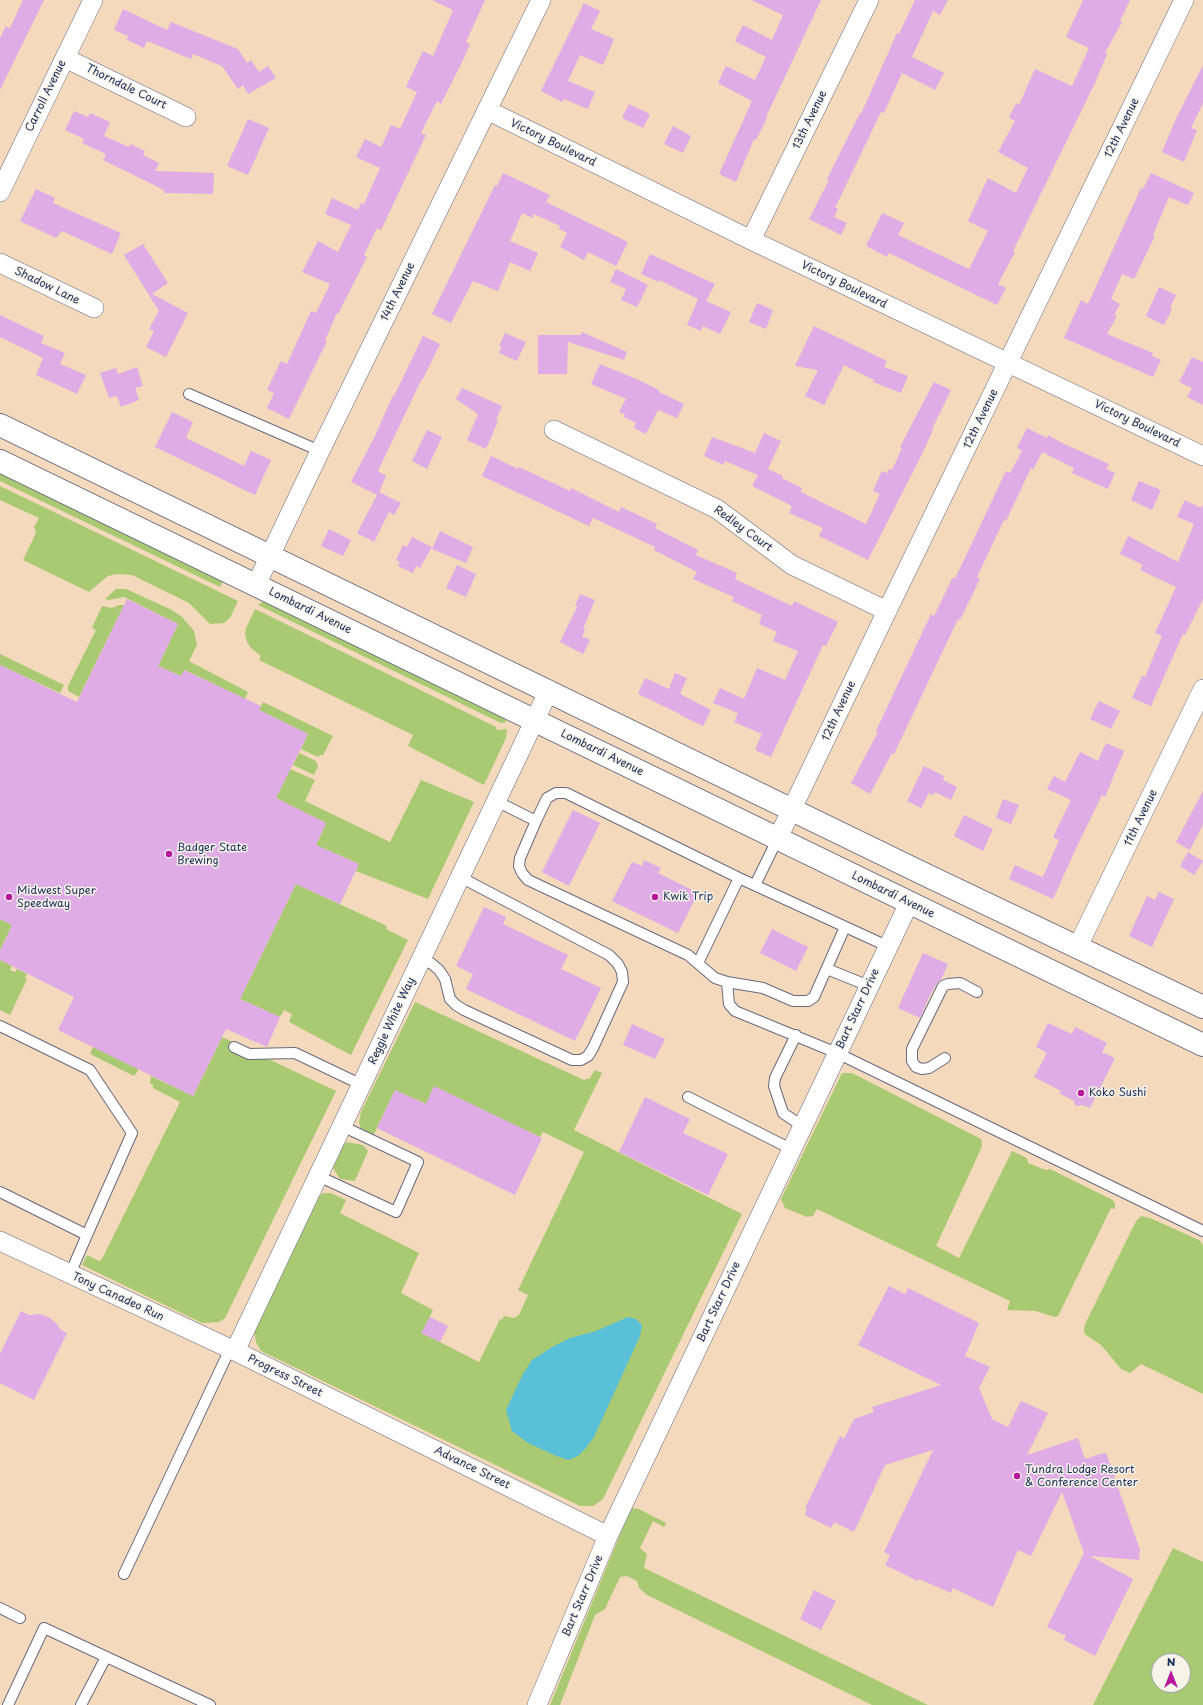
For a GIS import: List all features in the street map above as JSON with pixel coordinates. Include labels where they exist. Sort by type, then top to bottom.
[{"type":"main road","points":[[0,425],[1203,1007]]},
{"type":"main road","name":"Lombardi Avenue","points":[[0,461],[1203,1045]]},
{"type":"main road","points":[[909,903],[915,892],[921,889],[928,889],[957,900],[970,895]]},
{"type":"street","name":"Carroll Avenue","points":[[0,192],[93,0]]},
{"type":"street","name":"14th Avenue","points":[[256,585],[541,0]]},
{"type":"street","name":"13th Avenue","points":[[752,240],[869,0]]},
{"type":"street","name":"12th Avenue","points":[[778,838],[1184,0]]},
{"type":"street","name":"Thorndale Court","points":[[65,58],[186,117]]},
{"type":"street","name":"Victory Boulevard","points":[[487,110],[752,240],[1203,456]]},
{"type":"street","name":"Shadow Lane","points":[[0,263],[94,308]]},
{"type":"street","name":"Redley Court","points":[[554,430],[717,509],[792,565],[887,611]]},
{"type":"street","name":"11th Avenue","points":[[1078,946],[1203,689]]},
{"type":"street","name":"Reggie White Way","points":[[233,1350],[342,1126],[549,690]]},
{"type":"street","name":"Bart Starr Drive","points":[[537,1705],[608,1536],[887,946],[909,903]]},
{"type":"street","name":"Tony Canadeo Run","points":[[0,1242],[233,1350]]},
{"type":"street","name":"Progress Street","points":[[233,1350],[335,1401]]},
{"type":"street","name":"Advance Street","points":[[335,1401],[608,1536]]},
{"type":"lane","points":[[189,394],[320,451]]},
{"type":"lane","points":[[845,927],[814,997],[808,1001],[794,1001],[763,988],[727,982],[715,978],[688,955],[528,880],[520,870],[520,858],[547,798],[556,793],[566,793],[739,878],[887,946]]},
{"type":"lane","points":[[496,801],[536,821]]},
{"type":"lane","points":[[755,885],[778,838]]},
{"type":"lane","points":[[421,958],[439,970],[445,979],[450,999],[464,1010],[572,1060],[581,1060],[588,1056],[593,1048],[623,982],[622,972],[618,964],[609,955],[460,877]]},
{"type":"lane","points":[[698,962],[739,878]]},
{"type":"lane","points":[[827,968],[869,986]]},
{"type":"lane","points":[[727,982],[729,1004],[735,1011],[837,1053],[1203,1231]]},
{"type":"lane","points":[[945,1058],[929,1068],[922,1069],[916,1066],[912,1061],[912,1049],[943,986],[960,983],[976,992]]},
{"type":"lane","points":[[0,1026],[90,1070],[132,1133],[70,1274]]},
{"type":"lane","points":[[796,1035],[775,1078],[774,1086],[783,1113],[802,1126]]},
{"type":"lane","points":[[234,1047],[250,1054],[295,1053],[362,1084]]},
{"type":"lane","points":[[688,1097],[791,1149]]},
{"type":"lane","points":[[318,1176],[396,1212],[418,1162],[342,1126]]},
{"type":"lane","points":[[0,1192],[87,1235]]},
{"type":"lane","points":[[124,1574],[233,1350]]},
{"type":"lane","points":[[0,1608],[20,1618]]},
{"type":"lane","points":[[8,1705],[44,1628],[210,1705]]},
{"type":"lane","points":[[81,1705],[106,1657]]},
{"type":"green space","points":[[0,473],[223,581],[220,587],[0,481]]},
{"type":"green space","points":[[0,486],[238,601],[230,618],[224,623],[210,624],[189,603],[132,575],[117,574],[108,576],[89,592],[23,560],[36,533],[34,527],[39,518],[0,500]]},
{"type":"green space","points":[[116,589],[126,589],[172,610],[182,617],[194,631],[197,645],[189,661],[248,692],[245,699],[185,670],[181,676],[158,666],[178,624],[124,597],[109,600],[105,599]]},
{"type":"green space","points":[[265,601],[488,709],[507,722],[501,723],[258,605]]},
{"type":"green space","points":[[124,605],[79,697],[68,691],[68,686],[96,630],[92,628],[102,606],[112,608]]},
{"type":"green space","points":[[255,609],[496,727],[497,730],[507,729],[506,738],[484,785],[408,746],[413,735],[259,660],[261,656],[251,648],[247,642],[245,634],[246,628]]},
{"type":"green space","points":[[0,654],[64,685],[60,693],[0,665]]},
{"type":"green space","points":[[263,702],[333,736],[323,755],[318,757],[301,749],[308,734],[259,710]]},
{"type":"green space","points":[[299,753],[316,761],[318,766],[314,775],[293,765]]},
{"type":"green space","points":[[290,769],[315,780],[305,801],[390,842],[421,780],[474,802],[428,899],[356,871],[359,864],[316,845],[326,823],[276,798]]},
{"type":"green space","points":[[296,884],[387,926],[386,929],[408,940],[351,1055],[289,1022],[292,1014],[284,1010],[280,1017],[240,999]]},
{"type":"green space","points":[[0,919],[12,925],[0,951]]},
{"type":"green space","points":[[0,960],[12,966],[10,970],[15,972],[17,969],[27,974],[25,978],[27,979],[10,1015],[0,1010]]},
{"type":"green space","points":[[415,1002],[584,1080],[590,1078],[595,1070],[602,1073],[574,1130],[742,1214],[603,1499],[593,1506],[580,1506],[261,1351],[256,1342],[254,1330],[319,1196],[324,1193],[331,1193],[346,1200],[340,1213],[419,1253],[401,1293],[433,1310],[422,1333],[479,1362],[500,1319],[502,1320],[504,1316],[514,1318],[519,1315],[528,1295],[518,1290],[584,1152],[543,1132],[540,1137],[434,1087],[426,1104],[395,1090],[373,1136],[361,1129],[359,1122],[361,1112]]},
{"type":"green space","points":[[222,1037],[336,1091],[225,1318],[219,1322],[202,1323],[82,1265],[87,1255],[99,1261],[102,1259],[180,1102],[153,1088],[153,1085],[150,1084],[151,1076],[193,1096]]},
{"type":"green space","points":[[93,1047],[138,1069],[138,1071],[134,1076],[90,1054]]},
{"type":"green space","points":[[842,1073],[852,1073],[981,1139],[982,1145],[980,1151],[936,1246],[959,1258],[1012,1151],[1027,1158],[1028,1163],[1046,1170],[1050,1169],[1113,1200],[1115,1209],[1111,1208],[1058,1316],[1054,1317],[1036,1311],[1007,1310],[1010,1301],[817,1209],[813,1216],[807,1217],[785,1208],[781,1199]]},
{"type":"green space","points":[[347,1142],[363,1145],[368,1151],[355,1181],[340,1179],[333,1168],[343,1145]]},
{"type":"green space","points":[[1141,1216],[1150,1218],[1199,1240],[1203,1245],[1203,1394],[1141,1364],[1130,1373],[1121,1369],[1101,1345],[1084,1332],[1085,1324],[1136,1221]]},
{"type":"green space","points":[[631,1508],[639,1509],[666,1523],[664,1527],[653,1521],[640,1548],[647,1554],[644,1568],[928,1705],[872,1705],[647,1595],[639,1588],[637,1581],[627,1576],[620,1577],[605,1609],[595,1615],[560,1705],[550,1705]]},
{"type":"green space","points":[[1173,1548],[1203,1562],[1203,1705],[1093,1705]]},
{"type":"water","points":[[628,1317],[636,1319],[642,1325],[640,1336],[594,1437],[578,1456],[568,1460],[554,1455],[528,1443],[512,1431],[506,1410],[523,1374],[532,1360],[552,1347],[570,1338],[596,1331]]},
{"type":"building","points":[[23,0],[44,0],[0,90],[0,38],[6,26],[10,28]]},
{"type":"building","points":[[432,0],[485,0],[466,42],[470,44],[464,58],[441,104],[437,101],[421,133],[426,135],[381,230],[377,228],[364,255],[367,257],[338,314],[337,313],[325,340],[327,341],[289,419],[267,408],[274,393],[267,390],[281,361],[287,364],[311,311],[316,313],[330,284],[302,272],[318,241],[338,252],[351,225],[325,214],[332,198],[358,210],[361,203],[364,204],[380,168],[356,157],[365,139],[381,147],[391,125],[400,129],[417,92],[406,87],[423,51],[433,56],[453,10]]},
{"type":"building","points":[[751,0],[821,0],[766,117],[767,118],[756,140],[754,139],[736,182],[719,174],[752,101],[718,83],[726,66],[755,80],[766,57],[735,41],[743,25],[772,40],[783,15]]},
{"type":"building","points":[[915,0],[948,0],[940,15],[933,11],[912,57],[944,73],[935,90],[902,73],[884,113],[881,112],[835,208],[838,209],[834,217],[847,223],[841,235],[809,219],[829,180],[827,179],[860,113],[861,114],[897,33],[899,34]]},
{"type":"building","points":[[1083,0],[1130,0],[1120,21],[1122,22],[1105,53],[1107,54],[1095,83],[1013,251],[1015,252],[998,284],[1006,288],[997,305],[889,253],[887,257],[866,246],[882,213],[904,223],[898,235],[969,269],[988,231],[968,221],[988,178],[1016,193],[1028,168],[998,152],[1015,121],[1009,118],[1016,103],[1019,105],[1035,69],[1072,86],[1089,48],[1066,37]]},
{"type":"building","points":[[584,3],[600,11],[591,29],[614,39],[603,65],[580,55],[568,81],[595,92],[588,109],[564,99],[562,102],[541,91]]},
{"type":"building","points":[[123,9],[167,30],[171,22],[238,49],[247,63],[251,60],[259,72],[268,66],[276,78],[248,94],[243,85],[238,89],[222,66],[193,54],[191,59],[147,41],[144,48],[127,40],[128,36],[114,30]]},
{"type":"building","points":[[1203,65],[1203,103],[1191,128],[1197,130],[1184,162],[1162,152],[1175,121]]},
{"type":"building","points":[[629,104],[650,114],[643,128],[622,118]]},
{"type":"building","points":[[74,111],[88,117],[90,113],[110,122],[104,136],[129,147],[130,144],[145,151],[143,155],[159,163],[155,171],[214,173],[213,194],[164,193],[164,190],[103,160],[106,154],[82,143],[84,139],[65,130]]},
{"type":"building","points":[[248,119],[269,128],[248,175],[227,166]]},
{"type":"building","points":[[673,126],[691,136],[683,153],[664,144]]},
{"type":"building","points":[[503,173],[550,195],[546,202],[628,242],[616,266],[588,252],[584,260],[560,247],[567,233],[559,229],[560,226],[534,214],[532,218],[522,213],[510,241],[538,253],[530,271],[510,262],[498,291],[473,281],[451,323],[432,314],[495,185],[497,186]]},
{"type":"building","points":[[1151,173],[1194,193],[1188,205],[1169,197],[1153,235],[1155,236],[1134,279],[1122,274],[1111,299],[1120,304],[1114,315],[1117,316],[1107,334],[1153,353],[1152,356],[1161,360],[1153,377],[1064,338],[1081,300],[1088,304],[1141,188],[1143,189]]},
{"type":"building","points":[[36,189],[55,198],[53,203],[121,233],[112,254],[62,231],[56,238],[20,221]]},
{"type":"building","points":[[143,244],[168,283],[152,294],[188,313],[166,357],[146,347],[154,331],[149,329],[159,311],[124,255]]},
{"type":"building","points":[[650,254],[715,284],[706,301],[731,312],[720,334],[703,326],[701,331],[687,325],[698,299],[659,280],[659,282],[641,274]]},
{"type":"building","points":[[616,269],[648,285],[637,307],[621,300],[626,289],[610,282]]},
{"type":"building","points":[[1159,287],[1176,295],[1170,308],[1172,309],[1164,325],[1146,316]]},
{"type":"building","points":[[757,303],[773,310],[766,329],[749,322]]},
{"type":"building","points":[[0,315],[44,336],[41,343],[65,353],[60,364],[86,375],[77,394],[36,375],[43,358],[0,337]]},
{"type":"building","points":[[814,326],[887,361],[884,367],[908,376],[901,393],[873,382],[874,380],[844,365],[824,405],[805,396],[818,370],[795,366]]},
{"type":"building","points":[[582,332],[627,352],[624,360],[568,342],[567,374],[538,374],[538,335],[581,335]]},
{"type":"building","points":[[505,333],[526,342],[517,361],[499,353],[502,347],[499,346]]},
{"type":"building","points":[[423,336],[440,344],[378,471],[386,476],[379,492],[401,503],[394,515],[389,512],[374,542],[357,533],[377,495],[351,482]]},
{"type":"building","points":[[1192,357],[1203,362],[1203,405],[1187,397],[1192,388],[1179,382]]},
{"type":"building","points":[[600,364],[641,381],[659,390],[659,392],[684,404],[677,418],[658,410],[646,434],[634,428],[636,423],[624,417],[625,414],[619,412],[626,399],[591,384]]},
{"type":"building","points":[[137,367],[143,386],[135,388],[139,400],[121,407],[117,396],[109,398],[100,373],[116,368],[118,374]]},
{"type":"building","points":[[934,382],[951,390],[921,456],[868,560],[819,536],[823,528],[789,513],[792,506],[752,486],[758,475],[725,461],[724,465],[704,456],[712,437],[755,453],[764,433],[781,441],[768,469],[783,476],[782,478],[802,488],[801,492],[866,524],[880,494],[873,491],[882,471],[887,473],[889,469],[892,470],[902,448],[900,447]]},
{"type":"building","points":[[462,388],[502,406],[496,420],[498,421],[486,449],[467,440],[478,414],[456,399]]},
{"type":"building","points":[[172,412],[193,422],[186,438],[244,466],[251,451],[271,460],[255,495],[155,447]]},
{"type":"building","points":[[1027,428],[1047,438],[1048,435],[1062,443],[1109,464],[1106,469],[1115,473],[1108,489],[1072,473],[1074,468],[1042,452],[1033,470],[1031,468],[1006,521],[1004,520],[977,577],[980,579],[960,620],[958,619],[894,754],[892,753],[870,794],[851,783],[878,732],[876,731],[931,614],[934,616],[953,577],[955,579],[1006,471],[1010,473],[1022,451],[1017,448]]},
{"type":"building","points":[[427,430],[442,437],[427,469],[412,461]]},
{"type":"building","points":[[491,456],[518,469],[519,467],[570,491],[571,488],[619,512],[621,507],[657,524],[655,528],[698,550],[696,555],[737,573],[735,579],[792,606],[794,601],[838,622],[826,646],[823,645],[771,757],[755,750],[762,734],[734,722],[738,713],[713,703],[720,688],[744,699],[757,668],[785,680],[798,651],[773,641],[777,632],[759,624],[762,615],[732,601],[734,597],[693,579],[697,572],[654,550],[655,547],[593,518],[589,526],[482,476]]},
{"type":"building","points":[[1139,481],[1161,490],[1152,510],[1131,500]]},
{"type":"building","points":[[1185,500],[1201,508],[1203,504],[1203,599],[1185,635],[1183,634],[1151,706],[1132,698],[1142,676],[1145,677],[1162,636],[1155,633],[1176,587],[1140,570],[1143,565],[1120,554],[1128,536],[1178,562],[1194,524],[1177,517]]},
{"type":"building","points":[[329,529],[351,540],[343,556],[321,546]]},
{"type":"building","points":[[440,531],[473,547],[466,563],[432,549]]},
{"type":"building","points":[[412,537],[432,547],[420,568],[416,566],[413,573],[398,566],[400,562],[396,560],[403,545],[407,547]]},
{"type":"building","points":[[457,565],[476,574],[466,597],[446,588]]},
{"type":"building","points":[[580,594],[595,600],[583,629],[585,630],[582,636],[590,640],[583,654],[560,642],[577,607],[575,606]]},
{"type":"building","name":"Badger State Brewing","points":[[127,599],[178,624],[158,666],[181,676],[184,670],[261,706],[259,710],[308,734],[276,798],[326,823],[316,845],[359,864],[340,904],[296,884],[240,999],[280,1017],[267,1047],[226,1029],[193,1096],[58,1030],[74,997],[0,960],[0,951],[12,925],[0,919],[0,665],[77,702]]},
{"type":"building","points":[[675,673],[687,678],[680,694],[711,710],[703,726],[638,694],[645,678],[669,689]]},
{"type":"building","points":[[1099,701],[1120,711],[1111,729],[1090,719]]},
{"type":"building","points":[[1106,743],[1124,751],[1105,797],[1102,795],[1053,899],[1009,879],[1015,865],[1042,877],[1044,875],[1059,840],[1053,837],[1071,800],[1047,789],[1054,776],[1065,782],[1080,752],[1098,761]]},
{"type":"building","points":[[924,766],[944,776],[943,780],[957,787],[951,800],[935,792],[933,795],[929,793],[921,808],[907,801]]},
{"type":"building","points":[[1203,791],[1203,824],[1190,850],[1176,842]]},
{"type":"building","points":[[1003,799],[1019,805],[1011,824],[996,818]]},
{"type":"building","points":[[573,810],[600,823],[569,886],[542,872]]},
{"type":"building","points":[[964,815],[993,829],[983,851],[954,836]]},
{"type":"building","points":[[1188,852],[1203,861],[1194,875],[1180,866]]},
{"type":"building","name":"Kwik Trip","points":[[644,860],[661,868],[658,873],[698,893],[678,933],[612,901],[632,862],[642,866]]},
{"type":"building","points":[[1159,892],[1174,899],[1152,947],[1129,936],[1147,896],[1155,900]]},
{"type":"building","points":[[484,907],[506,917],[503,924],[568,955],[561,969],[601,988],[575,1041],[466,989],[473,974],[456,966]]},
{"type":"building","points":[[772,929],[808,947],[796,971],[760,953]]},
{"type":"building","points":[[923,953],[948,964],[941,980],[937,983],[930,995],[920,1018],[898,1008]]},
{"type":"building","points":[[1048,1023],[1072,1034],[1075,1027],[1107,1043],[1102,1052],[1115,1058],[1090,1108],[1082,1105],[1076,1106],[1073,1100],[1060,1094],[1061,1091],[1034,1077],[1047,1053],[1036,1047]]},
{"type":"building","points":[[632,1024],[665,1039],[655,1059],[623,1045]]},
{"type":"building","points":[[434,1086],[542,1138],[515,1195],[377,1128],[395,1090],[426,1104]]},
{"type":"building","points":[[645,1097],[690,1119],[683,1133],[728,1154],[708,1195],[619,1152]]},
{"type":"building","name":"Tundra Lodge Resort & Conference Center","points":[[889,1286],[905,1294],[908,1288],[979,1323],[965,1356],[990,1367],[979,1388],[992,1419],[1008,1427],[1021,1401],[1048,1413],[1027,1455],[1078,1438],[1085,1459],[1106,1453],[1140,1550],[1139,1560],[1090,1556],[1133,1579],[1095,1656],[1064,1640],[1066,1636],[1047,1627],[1084,1553],[1062,1492],[1031,1556],[1018,1550],[993,1607],[953,1588],[951,1593],[919,1579],[918,1581],[885,1565],[890,1555],[884,1552],[933,1450],[885,1465],[854,1532],[834,1522],[831,1528],[805,1515],[807,1509],[805,1508],[840,1436],[844,1439],[854,1419],[874,1412],[872,1407],[941,1385],[858,1345]]},
{"type":"building","points":[[21,1311],[29,1315],[40,1314],[48,1317],[55,1322],[61,1330],[67,1333],[34,1400],[0,1383],[0,1354]]},
{"type":"building","points":[[430,1317],[448,1326],[440,1342],[421,1333]]},
{"type":"building","points":[[814,1590],[836,1601],[821,1630],[800,1619]]},
{"type":"place","name":"Badger State Brewing","points":[[169,854]]},
{"type":"place","name":"Midwest Super Speedway","points":[[9,897]]},
{"type":"place","name":"Kwik Trip","points":[[655,897]]},
{"type":"place","name":"Koko Sushi","points":[[1081,1093]]},
{"type":"place","name":"Tundra Lodge Resort & Conference Center","points":[[1017,1476]]}]
